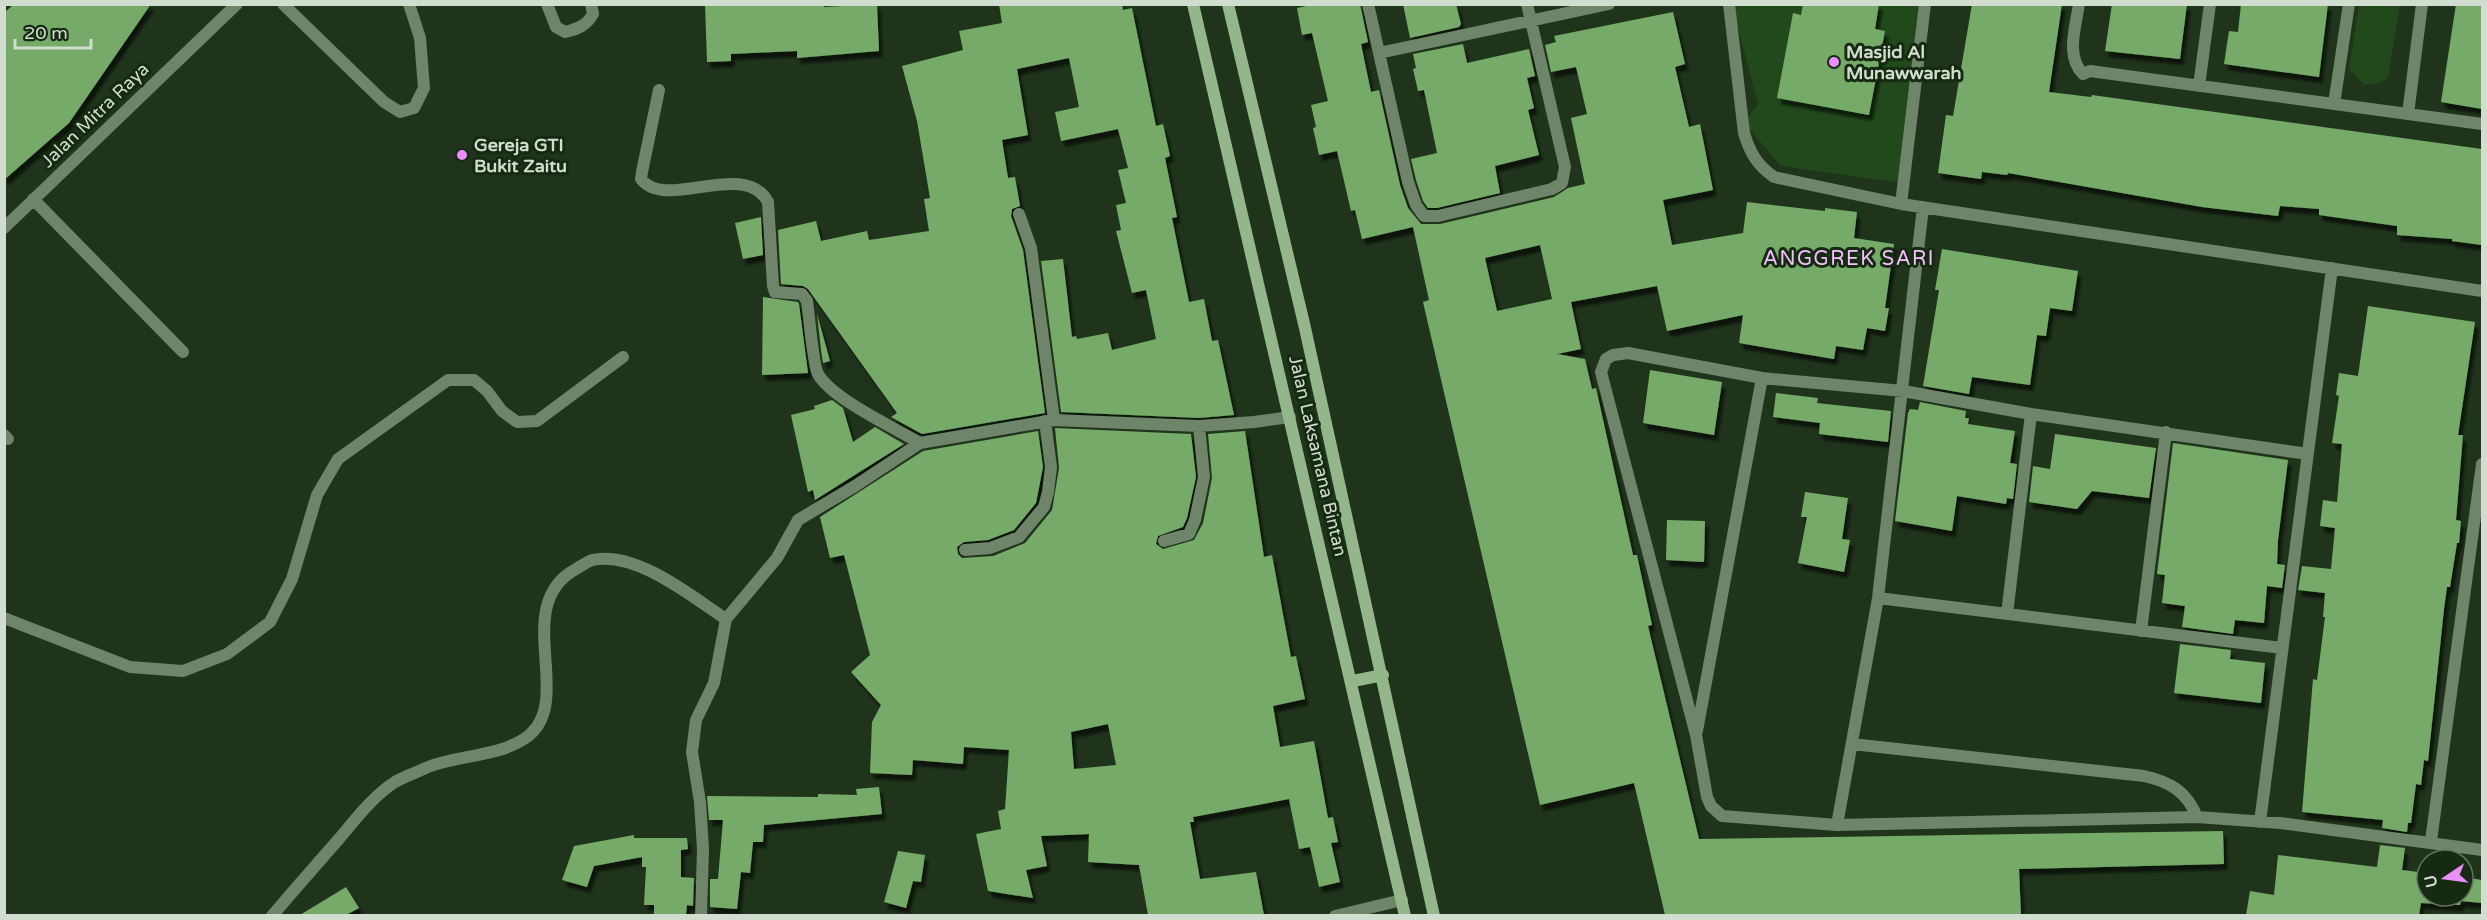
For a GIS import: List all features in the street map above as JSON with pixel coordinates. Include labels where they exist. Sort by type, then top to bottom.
[{"type":"main road","name":"Jalan Laksamana Bintan","points":[[1193,4],[1353,681],[1405,915]]},
{"type":"main road","name":"Jalan Laksamana Bintan","points":[[1228,4],[1305,328],[1434,915]]},
{"type":"main road","points":[[1353,681],[1383,675]]},
{"type":"street","name":"Jalan Mitra Raya","points":[[4,228],[237,4]]},
{"type":"street","points":[[283,4],[384,102],[400,112],[414,108],[424,88],[420,38],[409,4]]},
{"type":"street","points":[[548,4],[556,27],[565,32],[575,30],[588,22],[593,14],[591,4]]},
{"type":"street","points":[[1368,4],[1408,182],[1416,205],[1424,216],[1438,216],[1552,189],[1562,183],[1565,167],[1527,4]]},
{"type":"street","points":[[1379,53],[1610,4]]},
{"type":"street","points":[[1729,4],[1744,133],[1759,167],[1774,177],[1901,204],[2482,291]]},
{"type":"street","points":[[1901,204],[1925,4]]},
{"type":"street","points":[[2079,4],[2073,55],[2077,68],[2083,74],[2090,71],[2482,124]]},
{"type":"street","points":[[2199,86],[2210,4]]},
{"type":"street","points":[[2334,104],[2349,4]]},
{"type":"street","points":[[2408,114],[2422,4]]},
{"type":"street","points":[[659,90],[641,179],[651,188],[660,190],[737,184],[750,186],[763,193],[768,202],[773,286],[775,292],[802,294],[807,301],[817,373],[832,389],[848,400],[920,443]]},
{"type":"street","points":[[33,199],[183,352]]},
{"type":"street","points":[[1837,825],[1878,598],[1923,207]]},
{"type":"street","points":[[965,550],[990,548],[1019,537],[1044,507],[1048,492],[1051,467],[1050,421],[1031,248],[1018,214]]},
{"type":"street","points":[[2260,822],[2332,268]]},
{"type":"street","points":[[2308,454],[2031,414],[1903,391],[1762,378],[1628,353],[1606,359],[1601,372],[1696,735],[1707,797],[1711,806],[1722,816],[1837,825],[2198,817],[2431,841],[2482,850]]},
{"type":"street","points":[[5,620],[130,667],[183,671],[227,654],[270,622],[292,579],[317,495],[338,459],[448,380],[474,380],[488,391],[502,411],[517,422],[537,421],[623,357]]},
{"type":"street","points":[[1696,735],[1762,378]]},
{"type":"street","points":[[2007,614],[2031,414]]},
{"type":"street","points":[[701,915],[703,849],[700,802],[692,752],[696,720],[714,683],[726,620],[777,558],[798,520],[920,443],[1050,421],[1199,426],[1290,417]]},
{"type":"street","points":[[1164,541],[1188,534],[1195,520],[1204,477],[1199,426]]},
{"type":"street","points":[[2141,631],[2166,432]]},
{"type":"street","points":[[2431,841],[2482,464]]},
{"type":"street","points":[[272,915],[360,814],[395,783],[430,766],[500,749],[525,739],[541,722],[546,693],[545,608],[550,593],[563,576],[592,561],[619,560],[662,576],[726,620]]},
{"type":"street","points":[[1878,598],[2282,648]]},
{"type":"street","points":[[1852,744],[2144,776],[2161,780],[2178,789],[2191,802],[2198,817]]},
{"type":"street","points":[[1335,915],[1402,900]]},
{"type":"green space","points":[[1732,5],[1919,5],[1902,183],[1781,166],[1744,123],[1758,104]]},
{"type":"green space","points":[[2359,5],[2400,5],[2388,78],[2377,84],[2364,84],[2349,70]]},
{"type":"building","points":[[14,4],[151,4],[69,123],[4,180],[4,13]]},
{"type":"building","points":[[705,4],[824,4],[824,7],[877,4],[879,51],[797,58],[797,51],[731,54],[731,61],[707,62]]},
{"type":"building","points":[[999,4],[1122,4],[1123,10],[1132,8],[1156,126],[1163,124],[1170,156],[1165,158],[1177,217],[1172,218],[1189,302],[1204,299],[1212,341],[1218,340],[1234,415],[1199,418],[1061,412],[1041,261],[1063,259],[1072,337],[1076,336],[1077,339],[1108,333],[1112,350],[1156,339],[1146,290],[1132,293],[1116,231],[1121,230],[1116,205],[1126,203],[1118,170],[1128,168],[1118,129],[1061,141],[1055,112],[1079,107],[1069,58],[1017,69],[1028,135],[1002,140],[1008,178],[1015,177],[1020,206],[1012,209],[1011,216],[1023,250],[1045,413],[922,434],[891,417],[897,413],[808,289],[803,286],[781,284],[778,230],[816,221],[821,241],[867,231],[869,240],[929,231],[924,199],[930,198],[917,121],[902,66],[963,50],[959,31],[1002,23]]},
{"type":"building","points":[[1315,4],[1360,4],[1368,42],[1361,44],[1371,92],[1379,90],[1400,185],[1408,208],[1421,224],[1440,224],[1554,197],[1568,188],[1585,184],[1571,118],[1587,114],[1576,67],[1551,72],[1545,45],[1556,42],[1554,36],[1673,12],[1685,64],[1675,67],[1689,127],[1700,124],[1713,190],[1663,200],[1672,245],[1743,233],[1747,202],[1825,211],[1825,208],[1857,212],[1854,238],[1894,244],[1885,308],[1889,308],[1885,331],[1867,328],[1863,350],[1836,346],[1834,359],[1739,343],[1743,315],[1667,331],[1657,286],[1571,302],[1581,349],[1557,354],[1585,359],[1592,389],[1596,388],[1633,555],[1637,555],[1652,625],[1648,626],[1699,839],[2223,831],[2224,864],[2019,869],[2021,915],[1665,915],[1634,783],[1540,805],[1423,302],[1429,300],[1413,227],[1362,239],[1355,210],[1351,211],[1337,151],[1319,155],[1311,105],[1328,101],[1312,33],[1302,35],[1297,8]],"holes":[[[1540,245],[1552,299],[1497,311],[1485,258]]]},
{"type":"building","points":[[1403,4],[1456,4],[1461,24],[1459,27],[1410,38]]},
{"type":"building","points":[[1803,4],[1879,4],[1875,29],[1885,31],[1869,115],[1777,98],[1793,13],[1801,15]]},
{"type":"building","points":[[1972,4],[2062,4],[2049,92],[2091,97],[2092,95],[2482,149],[2482,245],[2452,241],[2452,239],[2397,235],[2397,226],[2319,215],[2319,209],[2280,206],[2278,216],[2202,207],[2008,173],[2007,175],[1982,172],[1981,179],[1938,173],[1946,115],[1953,116]]},
{"type":"building","points":[[2112,4],[2187,4],[2180,59],[2105,51]]},
{"type":"building","points":[[2241,4],[2328,4],[2319,77],[2224,64],[2229,31],[2238,32]]},
{"type":"building","points":[[2456,4],[2482,4],[2482,109],[2441,102]]},
{"type":"building","points":[[1463,44],[1467,63],[1529,49],[1535,76],[1527,78],[1534,108],[1528,110],[1539,155],[1495,166],[1500,193],[1437,208],[1428,208],[1423,201],[1411,159],[1437,153],[1424,90],[1418,91],[1413,69],[1416,68],[1413,54]]},
{"type":"building","points":[[761,217],[763,255],[743,259],[735,223]]},
{"type":"building","points":[[1942,249],[2078,271],[2072,311],[2050,308],[2046,336],[2037,335],[2030,385],[1972,377],[1969,394],[1923,386],[1939,290],[1935,290]]},
{"type":"building","points":[[763,297],[798,302],[808,373],[762,375]]},
{"type":"building","points":[[2368,306],[2475,322],[2458,435],[2463,435],[2456,520],[2461,521],[2459,543],[2457,543],[2450,587],[2447,587],[2428,761],[2424,760],[2421,785],[2416,784],[2411,823],[2408,823],[2407,832],[2382,828],[2383,820],[2302,812],[2313,679],[2317,680],[2325,617],[2323,617],[2325,593],[2298,590],[2302,566],[2331,569],[2335,528],[2320,526],[2323,500],[2337,502],[2342,444],[2332,443],[2339,396],[2336,395],[2339,373],[2358,376]]},
{"type":"building","points":[[817,314],[830,361],[823,363],[821,350]]},
{"type":"building","points":[[1650,370],[1722,382],[1714,435],[1643,423]]},
{"type":"building","points":[[1776,393],[1818,398],[1817,403],[1891,411],[1888,442],[1819,434],[1820,423],[1773,417]]},
{"type":"building","points":[[832,400],[843,408],[853,442],[875,427],[904,444],[815,500],[813,490],[808,492],[791,415],[815,409],[814,406]]},
{"type":"building","points":[[1920,402],[1966,411],[1965,418],[1969,418],[1968,424],[2015,431],[2010,463],[2017,464],[2013,499],[2007,498],[2006,504],[1957,496],[1952,531],[1895,521],[1908,413],[1910,409],[1918,410]]},
{"type":"building","points":[[1055,428],[1191,434],[1196,477],[1187,518],[1183,527],[1158,536],[1156,544],[1163,549],[1194,540],[1203,523],[1212,478],[1208,434],[1245,431],[1264,557],[1272,555],[1291,657],[1296,656],[1305,699],[1273,706],[1280,747],[1314,741],[1328,818],[1333,817],[1338,842],[1331,843],[1340,882],[1319,887],[1310,847],[1299,849],[1289,799],[1193,817],[1194,822],[1190,822],[1200,879],[1256,872],[1264,915],[1148,915],[1139,865],[1088,862],[1089,834],[1041,836],[1047,866],[1026,870],[1033,898],[988,891],[976,834],[1001,829],[998,811],[1005,809],[1009,750],[964,747],[963,764],[913,760],[912,775],[870,773],[872,722],[881,705],[851,672],[870,655],[844,555],[830,558],[820,517],[923,451],[1038,431],[1043,467],[1036,503],[1014,530],[988,540],[964,542],[957,547],[958,554],[962,558],[993,556],[1025,543],[1052,510],[1059,468]],"holes":[[[1108,724],[1116,765],[1074,769],[1071,732]]]},
{"type":"building","points":[[2055,434],[2156,448],[2149,498],[2092,491],[2077,509],[2029,502],[2033,466],[2050,469]]},
{"type":"building","points":[[2173,443],[2288,460],[2278,540],[2277,564],[2285,565],[2282,588],[2267,586],[2264,623],[2235,620],[2233,634],[2182,627],[2185,606],[2162,603],[2165,575],[2157,574]]},
{"type":"building","points":[[1805,492],[1848,498],[1842,539],[1850,540],[1844,572],[1798,563],[1807,517],[1801,517]]},
{"type":"building","points":[[1667,520],[1705,521],[1704,562],[1666,560]]},
{"type":"building","points":[[2180,644],[2231,650],[2230,659],[2265,663],[2261,703],[2174,693]]},
{"type":"building","points":[[879,787],[882,814],[764,825],[763,842],[753,842],[750,873],[741,872],[737,909],[710,907],[710,879],[718,879],[723,820],[709,820],[707,796],[857,795],[856,789]]},
{"type":"building","points":[[634,835],[634,838],[687,838],[688,849],[681,850],[681,877],[694,878],[693,906],[687,905],[686,915],[654,915],[654,905],[644,905],[646,867],[642,867],[642,857],[594,866],[587,887],[562,880],[574,846]]},
{"type":"building","points":[[2380,845],[2405,848],[2402,870],[2415,872],[2415,908],[2420,908],[2419,915],[2246,915],[2250,891],[2274,895],[2278,855],[2377,867]]},
{"type":"building","points":[[898,851],[925,855],[921,882],[913,881],[906,908],[884,902]]},
{"type":"building","points":[[2475,879],[2482,880],[2482,903],[2475,902]]},
{"type":"building","points":[[346,887],[359,908],[346,915],[300,915]]},
{"type":"place","name":"Masjid Al Munawwarah","points":[[1834,62]]},
{"type":"place","name":"Gereja GTI Bukit Zaitu","points":[[462,155]]},
{"type":"district","name":"ANGGREK SARI","points":[[1849,259]]}]
